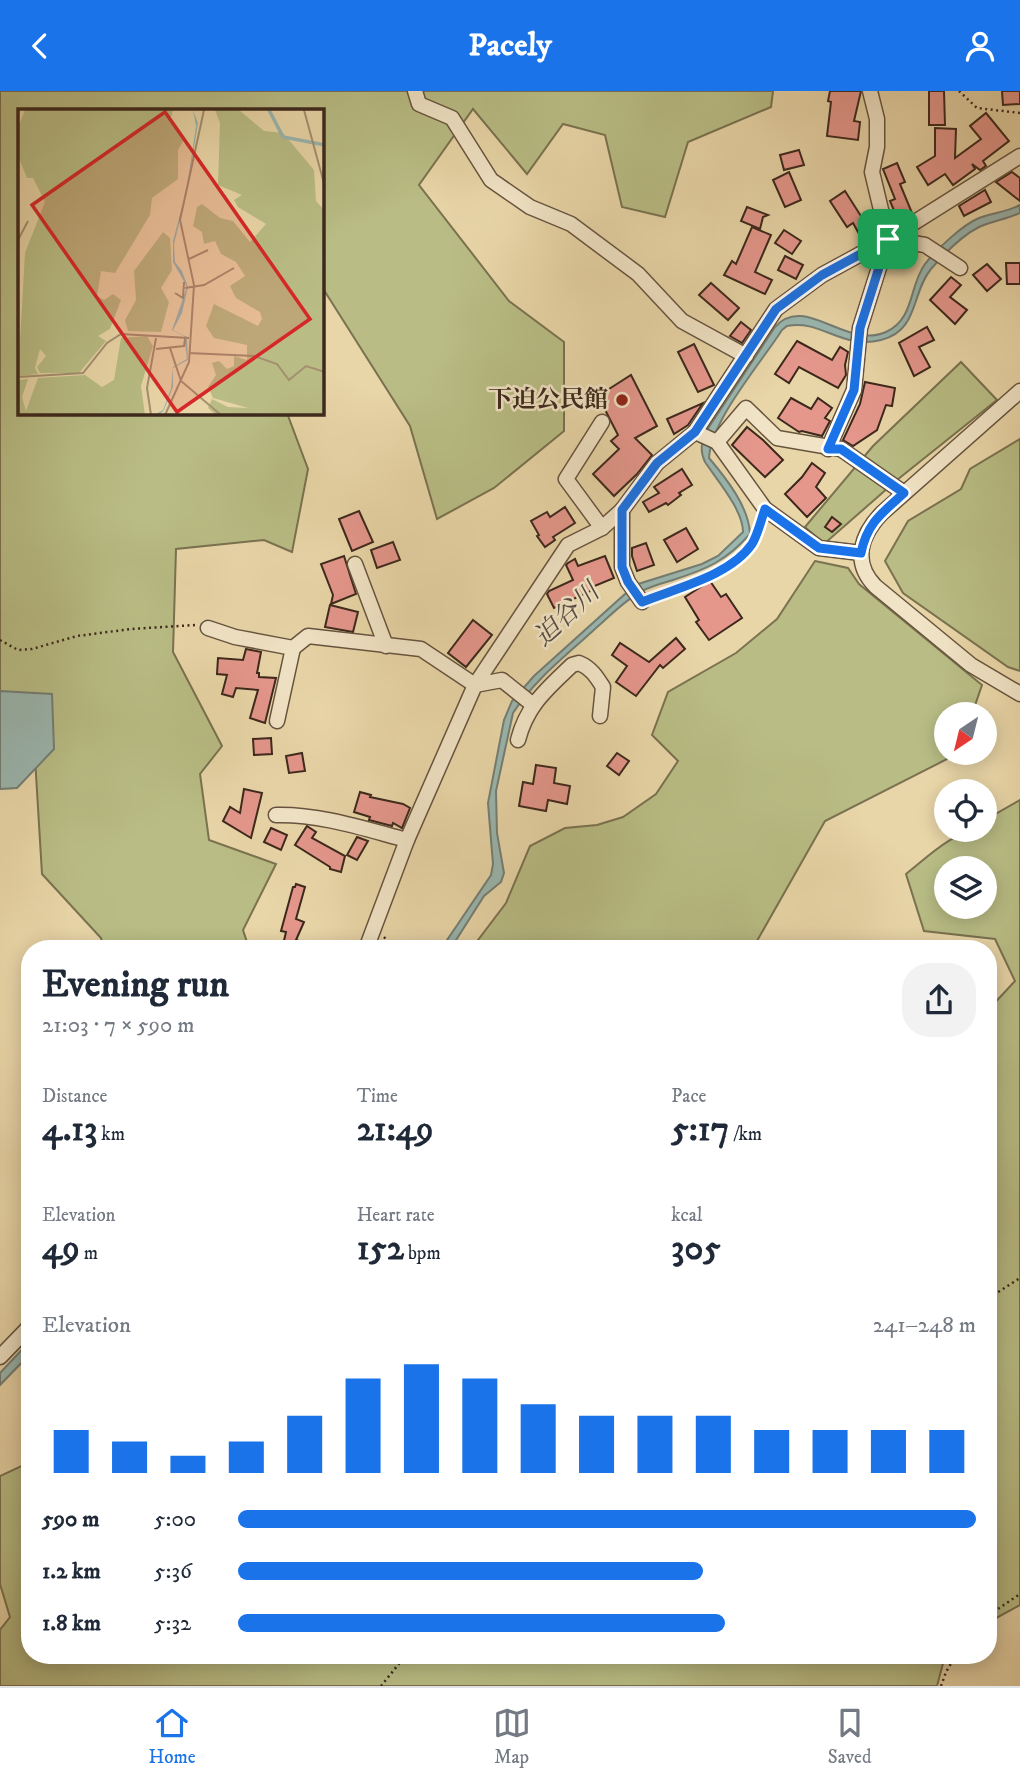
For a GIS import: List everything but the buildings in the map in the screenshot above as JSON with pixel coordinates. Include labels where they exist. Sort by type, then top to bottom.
[{"type":"street","points":[[415,91],[419,104],[452,118],[491,180],[530,207],[571,224],[638,274],[682,321],[746,356]]},
{"type":"street","points":[[828,449],[854,390],[860,328],[888,239],[872,172],[877,147],[877,119],[870,91]]},
{"type":"street","points":[[369,940],[407,840],[475,685],[569,545],[602,528],[622,510],[657,463],[699,433],[776,309],[822,275],[888,239],[1020,156]]},
{"type":"street","points":[[888,239],[925,245],[960,268]]},
{"type":"street","points":[[1020,391],[870,525],[864,536],[861,553],[866,577],[874,586],[971,665],[1020,694]]},
{"type":"street","points":[[718,442],[746,408],[777,438],[828,449],[841,449],[904,493]]},
{"type":"street","points":[[602,422],[566,479],[602,528]]},
{"type":"street","points":[[699,433],[718,442],[765,509],[819,548],[861,553]]},
{"type":"street","points":[[622,510],[622,567],[628,582],[640,599]]},
{"type":"street","points":[[355,564],[386,646]]},
{"type":"street","points":[[208,628],[235,638],[293,648]]},
{"type":"street","points":[[277,720],[293,648],[308,636],[421,649],[475,685],[502,680],[530,702]]},
{"type":"street","points":[[518,740],[530,702],[572,665],[579,663],[586,666],[603,687],[600,716]]},
{"type":"street","points":[[276,815],[340,822],[407,840]]},
{"type":"street","points":[[0,1357],[21,1335]]},
{"type":"path","points":[[959,91],[977,109],[1020,113]]},
{"type":"path","points":[[640,599],[718,572],[739,558],[752,543],[765,509]]},
{"type":"path","points":[[0,639],[18,650],[32,649],[77,636],[131,629],[191,624],[208,628]]},
{"type":"path","points":[[997,1293],[1020,1278]]},
{"type":"path","points":[[997,1610],[1020,1594]]},
{"type":"path","points":[[381,1686],[399,1664]]},
{"type":"path","points":[[941,1686],[951,1664]]},
{"type":"green space","points":[[0,91],[773,91],[771,107],[688,142],[665,217],[622,207],[605,135],[563,124],[527,174],[473,109],[419,185],[509,301],[564,342],[564,431],[494,488],[437,519],[410,426],[324,290],[324,109],[18,109],[18,415],[288,415],[308,469],[292,552],[264,540],[176,549],[173,652],[222,746],[200,774],[209,840],[276,864],[243,930],[246,940],[102,940],[42,874],[32,708],[0,709]]},
{"type":"green space","points":[[961,362],[997,400],[897,480],[824,544],[805,527],[873,446]]},
{"type":"green space","points":[[1020,439],[1020,671],[1008,667],[903,593],[885,561],[908,521],[961,489],[970,469]]},
{"type":"green space","points":[[815,561],[848,568],[859,584],[982,685],[976,702],[934,702],[935,765],[825,821],[758,940],[478,940],[506,903],[530,846],[565,828],[597,825],[623,817],[656,794],[678,761],[652,735],[668,692],[736,653],[777,619]]},
{"type":"green space","points":[[1020,800],[1020,1605],[997,1618],[997,1000],[1015,981],[997,940],[924,931],[906,874],[947,842],[997,842],[997,813]]},
{"type":"green space","points":[[21,1466],[21,1664],[943,1664],[937,1686],[0,1686],[0,1630],[10,1617],[0,1584],[0,1476]]},
{"type":"water","points":[[1020,205],[1020,213],[979,227],[947,251],[925,279],[908,320],[893,335],[867,342],[799,325],[787,326],[782,330],[727,410],[712,443],[709,458],[741,503],[750,534],[733,551],[715,563],[642,591],[630,599],[552,668],[531,689],[513,713],[496,791],[497,833],[504,873],[501,882],[484,896],[456,940],[447,940],[491,875],[493,864],[488,803],[504,720],[512,701],[534,676],[635,585],[702,564],[718,556],[743,532],[739,514],[705,462],[702,446],[707,430],[775,327],[787,318],[799,316],[813,318],[856,334],[871,336],[886,332],[902,319],[920,272],[942,245],[972,221]]},
{"type":"water","points":[[0,691],[52,694],[54,749],[17,788],[0,789]]},
{"type":"water","points":[[21,1351],[21,1363],[0,1385],[0,1373]]},
{"type":"place","name":"下迫公民館","points":[[622,400]]},
{"type":"route","points":[[888,239],[860,328],[854,390],[828,449],[841,449],[904,493],[870,525],[864,536],[861,553],[819,548],[765,509],[752,543],[739,558],[718,572],[642,602],[628,582],[622,567],[622,510],[657,463],[695,432],[776,309],[822,275],[888,239]]},
{"type":"water label","name":"迫谷川","points":[[567,615]]}]
